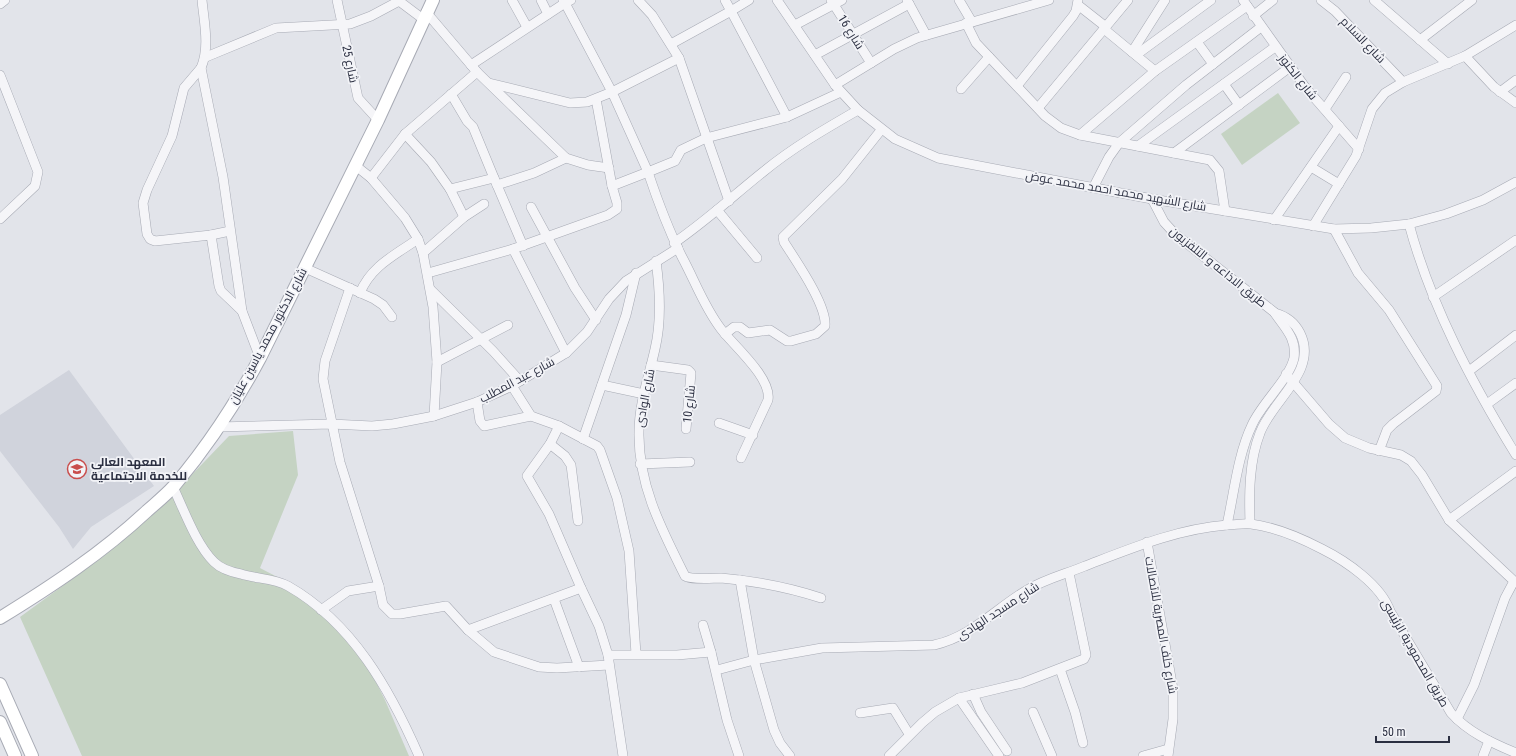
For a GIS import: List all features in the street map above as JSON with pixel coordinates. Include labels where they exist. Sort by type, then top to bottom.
[{"type":"main road","name":"شارع الدكتور محمد ياسين عليان","points":[[0,618],[64,578],[128,528],[173,487],[218,428],[247,382],[260,358],[356,166],[432,0]]},
{"type":"main road","points":[[0,684],[32,756]]},
{"type":"main road","points":[[0,722],[5,744],[15,756]]},
{"type":"street","points":[[0,4],[5,0]]},
{"type":"street","points":[[202,0],[206,57],[201,68],[184,88],[172,136],[147,190],[144,203],[147,234],[150,239],[155,241],[211,235],[230,231]]},
{"type":"street","name":"شارع 25","points":[[337,0],[358,98],[378,120]]},
{"type":"street","points":[[512,0],[527,27]]},
{"type":"street","points":[[541,0],[548,14]]},
{"type":"street","points":[[638,0],[652,15],[672,44],[679,58],[729,202]]},
{"type":"street","points":[[724,0],[787,117]]},
{"type":"street","points":[[672,44],[749,0]]},
{"type":"street","name":"شارع الشهيد محمد احمد محمد عوض","points":[[777,0],[838,88],[858,110],[882,130],[909,146],[938,158],[1093,188],[1334,229],[1371,228],[1409,224],[1454,211],[1482,200],[1516,182]]},
{"type":"street","points":[[795,25],[833,2],[842,0]]},
{"type":"street","points":[[959,0],[969,22],[973,38],[1016,86],[1061,128],[1080,135],[1206,158],[1214,163],[1220,175],[1225,211]]},
{"type":"street","points":[[1014,0],[1018,9]]},
{"type":"street","points":[[612,186],[675,161],[681,150],[706,138],[787,117],[838,88],[871,63],[901,45],[926,35],[969,22],[1050,0]]},
{"type":"street","points":[[1038,108],[1128,0]]},
{"type":"street","points":[[1134,54],[1165,0]]},
{"type":"street","points":[[1134,54],[1211,0]]},
{"type":"street","points":[[1253,16],[1273,0]]},
{"type":"street","name":"شارع السلام","points":[[1321,0],[1335,11],[1403,82]]},
{"type":"street","points":[[1374,0],[1448,64]]},
{"type":"street","points":[[1420,40],[1472,0]]},
{"type":"street","points":[[206,57],[276,28],[291,26],[342,25],[364,20],[398,1],[425,16],[474,68],[566,158],[588,165],[609,168]]},
{"type":"street","points":[[371,178],[405,134],[451,94],[474,68],[527,27],[566,1],[612,92],[648,172],[676,246],[712,318],[760,375],[767,388],[769,394],[768,400],[742,458]]},
{"type":"street","name":"شارع 16","points":[[833,2],[871,63]]},
{"type":"street","points":[[815,55],[853,35],[908,2],[926,35]]},
{"type":"street","points":[[1016,86],[1073,16],[1078,2],[1134,54],[1155,71]]},
{"type":"street","points":[[1080,135],[1155,71],[1197,42],[1245,3]]},
{"type":"street","name":"شارع الكنوز","points":[[1245,3],[1290,67],[1359,149]]},
{"type":"street","points":[[1313,226],[1359,149],[1368,119],[1378,100],[1385,93],[1403,82],[1466,56],[1516,25]]},
{"type":"street","points":[[1093,188],[1109,157],[1119,143],[1152,113],[1261,27]]},
{"type":"street","points":[[1197,42],[1213,64]]},
{"type":"street","points":[[1138,146],[1275,47]]},
{"type":"street","points":[[1466,56],[1500,92],[1516,103]]},
{"type":"street","points":[[961,89],[989,57]]},
{"type":"street","points":[[489,83],[570,104],[579,104],[612,92],[679,58]]},
{"type":"street","points":[[1174,153],[1290,67]]},
{"type":"street","points":[[201,68],[223,177],[242,311],[260,358]]},
{"type":"street","points":[[0,75],[38,172],[35,186],[0,219]]},
{"type":"street","points":[[1325,109],[1346,77]]},
{"type":"street","points":[[1500,92],[1516,80]]},
{"type":"street","points":[[1224,84],[1239,105]]},
{"type":"street","points":[[451,94],[467,121],[473,126],[495,182],[523,246]]},
{"type":"street","points":[[428,273],[523,246],[614,212],[617,209],[596,99]]},
{"type":"street","name":"شارع عبد المطلب","points":[[218,428],[331,424],[372,426],[393,424],[434,416],[478,402],[516,383],[566,353],[596,320],[617,290],[636,273],[656,261],[676,246],[763,172],[799,145],[858,110]]},
{"type":"street","points":[[1274,220],[1339,126]]},
{"type":"street","points":[[725,334],[734,327],[752,333],[770,330],[785,340],[791,341],[816,334],[825,326],[826,319],[805,274],[784,242],[783,237],[842,179],[882,130]]},
{"type":"street","points":[[405,134],[431,162],[450,189],[464,217]]},
{"type":"street","points":[[450,189],[495,182],[534,173],[566,158]]},
{"type":"street","points":[[356,166],[371,178],[405,218],[418,239],[423,253],[431,290],[437,362],[434,416]]},
{"type":"street","points":[[1311,167],[1339,184]]},
{"type":"street","name":"طريق الاذاعه و التلفزيون","points":[[1152,198],[1164,222],[1175,234],[1274,312],[1292,322],[1302,338],[1305,356],[1303,365],[1294,381],[1265,421],[1257,441],[1250,495],[1250,523]]},
{"type":"street","points":[[423,253],[464,217],[484,204]]},
{"type":"street","points":[[531,207],[575,288],[596,320]]},
{"type":"street","points":[[717,210],[757,258]]},
{"type":"street","points":[[1409,224],[1419,262],[1433,298],[1469,371],[1516,455]]},
{"type":"street","points":[[1334,229],[1358,273],[1389,310],[1437,386],[1436,391],[1389,427],[1379,451]]},
{"type":"street","points":[[211,235],[218,286],[221,291],[242,311]]},
{"type":"street","points":[[360,293],[365,280],[373,271],[418,239]]},
{"type":"street","points":[[1433,298],[1516,240]]},
{"type":"street","points":[[513,249],[566,353]]},
{"type":"street","name":"شارع الوادى","points":[[656,261],[660,312],[656,348],[644,394],[638,431],[640,464],[647,492],[662,530],[685,576],[692,578],[705,577],[740,580]]},
{"type":"street","points":[[305,268],[378,302],[392,317]]},
{"type":"street","points":[[583,439],[626,315],[636,273]]},
{"type":"street","points":[[350,288],[323,371],[331,424],[340,462],[379,586],[383,604],[392,614],[446,606],[468,630],[494,652],[539,667],[609,665]]},
{"type":"street","points":[[431,290],[480,340],[494,351],[516,383],[531,416]]},
{"type":"street","name":"طريق الاذاعه و التلفزيون","points":[[1227,525],[1248,432],[1261,408],[1292,366],[1294,358],[1293,342],[1286,328],[1274,312]]},
{"type":"street","points":[[437,362],[508,325]]},
{"type":"street","points":[[1469,371],[1516,335]]},
{"type":"street","name":"شارع 10","points":[[651,365],[688,370],[691,373],[686,429]]},
{"type":"street","points":[[1286,374],[1294,381],[1337,432],[1353,442],[1379,451],[1401,456],[1411,461],[1422,475],[1449,520],[1515,579],[1512,594],[1474,685],[1456,719]]},
{"type":"street","points":[[1487,404],[1516,383]]},
{"type":"street","points":[[602,385],[644,394]]},
{"type":"street","points":[[478,402],[480,421],[484,426],[531,416],[558,426],[596,446],[600,450],[624,526],[632,587],[636,654]]},
{"type":"street","points":[[719,423],[753,435]]},
{"type":"street","points":[[558,426],[550,444],[529,471],[527,479],[549,514],[598,626],[608,655],[623,756]]},
{"type":"street","points":[[550,444],[565,456],[571,465],[578,521]]},
{"type":"street","points":[[640,464],[690,462]]},
{"type":"street","points":[[1449,520],[1516,471]]},
{"type":"street","points":[[173,487],[194,530],[214,562],[225,570],[287,585],[321,610],[349,636],[372,666],[392,700],[419,756]]},
{"type":"street","name":"شارع مسجد الهادى","points":[[717,670],[754,660],[822,648],[934,644],[948,642],[973,629],[1026,590],[1042,582],[1069,573],[1147,542],[1186,531],[1250,523]]},
{"type":"street","name":"طريق المحمودية الرئيسى","points":[[1250,523],[1270,528],[1314,544],[1332,554],[1365,578],[1386,600],[1390,611],[1445,705],[1456,719],[1489,741],[1516,753]]},
{"type":"street","name":"شارع خلف المصرية للاتصالات","points":[[1147,542],[1173,689],[1173,719],[1168,753]]},
{"type":"street","points":[[889,756],[909,734],[935,712],[959,698],[1022,683],[1084,659],[1086,655],[1069,573]]},
{"type":"street","points":[[790,756],[780,743],[774,730],[754,660],[740,580],[796,590],[821,598]]},
{"type":"street","points":[[321,610],[348,591],[379,586]]},
{"type":"street","points":[[468,630],[581,588]]},
{"type":"street","points":[[554,598],[579,667]]},
{"type":"street","points":[[703,625],[717,670],[727,720],[739,756]]},
{"type":"street","points":[[608,655],[677,655],[711,652]]},
{"type":"street","points":[[1060,669],[1075,712],[1083,743]]},
{"type":"street","points":[[973,694],[980,712],[1003,754]]},
{"type":"street","points":[[959,698],[1003,754]]},
{"type":"street","points":[[860,713],[893,708],[909,734]]},
{"type":"street","points":[[1034,712],[1052,756]]},
{"type":"street","points":[[1483,756],[1489,741]]},
{"type":"street","points":[[1143,756],[1168,753]]},
{"type":"shaded area","name":"المعهد العالى للخدمة الاجتماعية","points":[[69,370],[154,486],[91,527],[73,549],[59,527],[0,451],[0,415]]},
{"type":"green space","points":[[1278,93],[1300,123],[1242,165],[1221,134]]},
{"type":"green space","points":[[293,431],[298,475],[260,568],[283,580],[360,650],[385,700],[409,756],[82,756],[20,617],[105,555],[181,486],[229,436]]},
{"type":"place","name":"المعهد العالى للخدمة الاجتماعية","points":[[77,469]]}]
